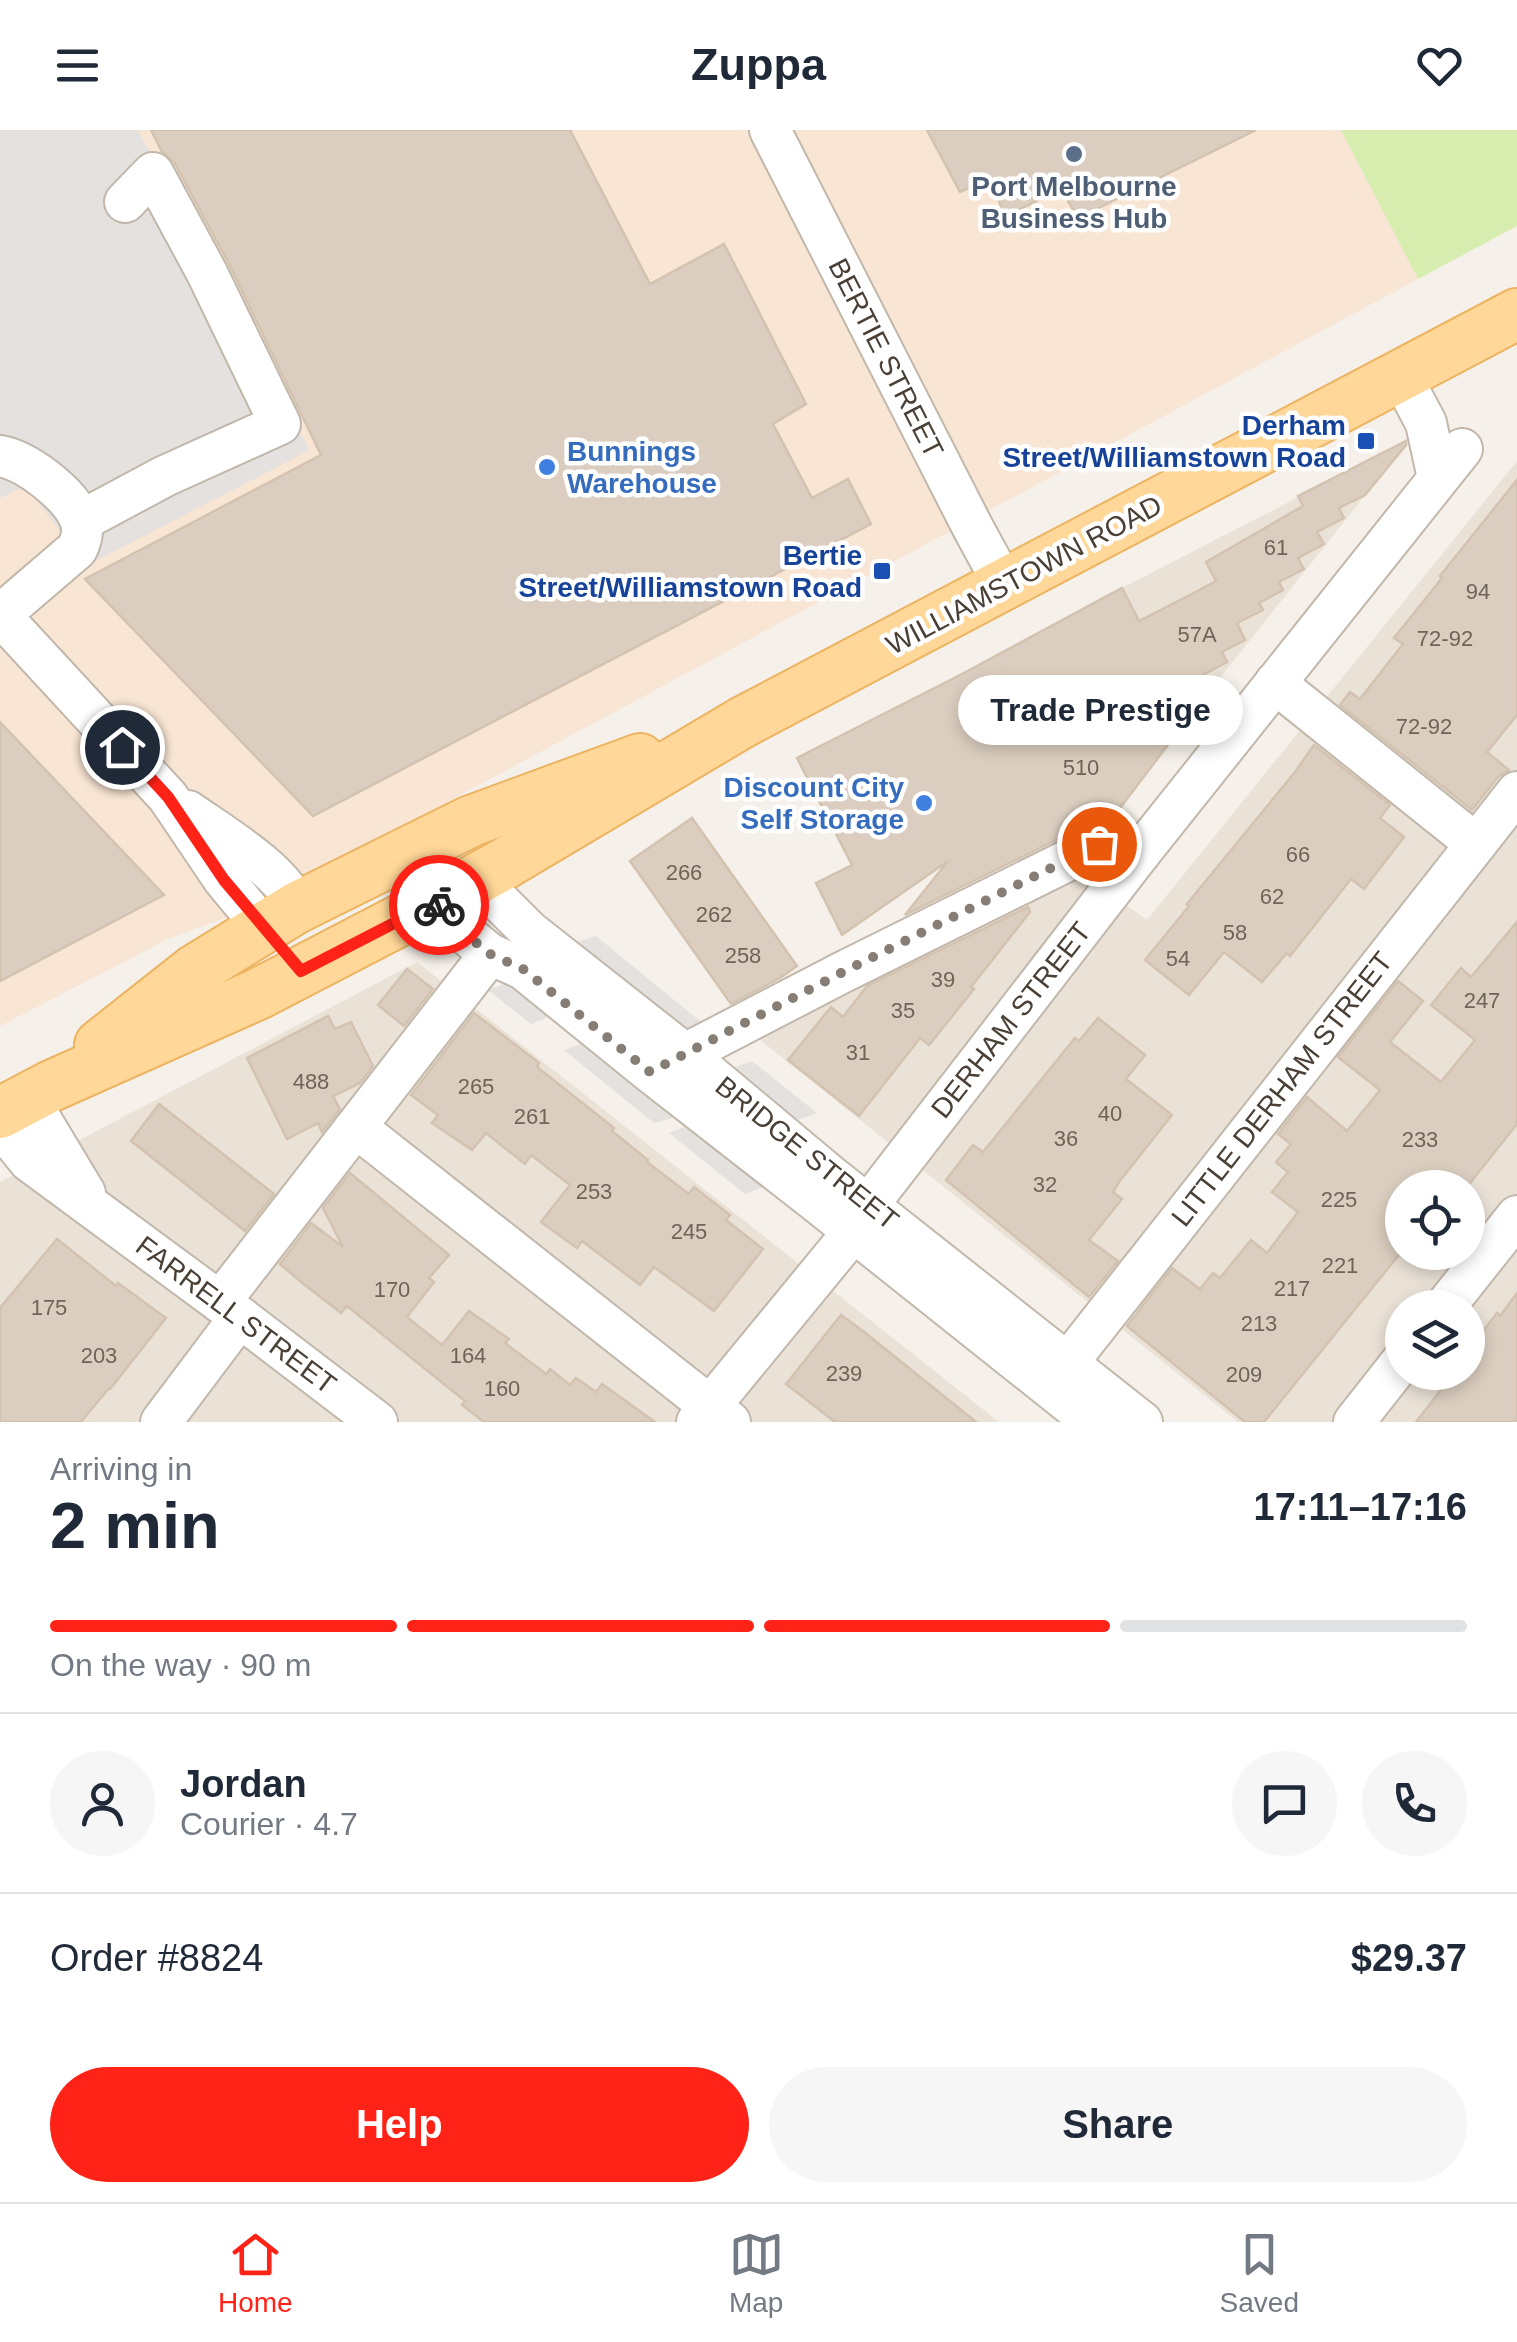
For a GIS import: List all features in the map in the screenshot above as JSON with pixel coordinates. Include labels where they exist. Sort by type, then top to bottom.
[{"type":"main road","name":"WILLIAMSTOWN ROAD","points":[[19,1106],[258,994],[457,890],[744,722],[1517,314]]},
{"type":"main road","name":"WILLIAMSTOWN ROAD","points":[[19,1106],[170,989],[280,918],[429,842],[516,803],[744,722]]},
{"type":"main road","points":[[429,842],[457,890]]},
{"type":"main road","points":[[280,918],[303,970]]},
{"type":"street","name":"BERTIE STREET","points":[[770,130],[1004,585]]},
{"type":"street","points":[[81,521],[164,476],[280,424],[196,281],[153,173],[124,202]]},
{"type":"street","name":"DERHAM STREET","points":[[712,1417],[1140,853],[1450,463],[1401,376]]},
{"type":"street","points":[[0,456],[33,469],[55,487],[81,521],[83,537],[78,549],[0,615],[168,797],[224,880],[280,918]]},
{"type":"street","points":[[1275,684],[1476,844]]},
{"type":"street","name":"LITTLE DERHAM STREET","points":[[1058,1375],[1517,792]]},
{"type":"street","points":[[667,1063],[1099,844],[1140,853]]},
{"type":"street","name":"BRIDGE STREET","points":[[667,1063],[523,969],[490,954],[452,923],[457,890],[529,931],[667,1063],[1058,1375],[1142,1422]]},
{"type":"street","points":[[161,1422],[230,1310],[357,1128],[490,954]]},
{"type":"street","name":"FARRELL STREET","points":[[19,1106],[96,1209],[377,1422]]},
{"type":"street","points":[[357,1128],[712,1417]]},
{"type":"street","points":[[1458,1290],[1517,1216]]},
{"type":"street","name":"BRIDGE STREET","points":[[1058,1375],[1093,1422]]},
{"type":"street","points":[[1354,1422],[1385,1382]]},
{"type":"shaded area","points":[[0,130],[1341,130],[1418,279],[249,909],[168,939],[0,1026]]},
{"type":"shaded area","points":[[0,130],[138,130],[310,450],[86,566],[26,486],[0,498]]},
{"type":"shaded area","points":[[1398,446],[1401,450],[1189,717],[1122,588]]},
{"type":"shaded area","points":[[1517,461],[1517,1422],[1238,1422],[750,1032],[1070,865],[1147,920]]},
{"type":"shaded area","points":[[596,936],[707,1027],[681,1035],[568,945]]},
{"type":"shaded area","points":[[417,962],[999,1422],[0,1422],[0,1182]]},
{"type":"shaded area","points":[[513,981],[556,1014],[531,1024],[488,990]]},
{"type":"shaded area","points":[[589,1041],[684,1115],[654,1123],[564,1050]]},
{"type":"shaded area","points":[[752,1061],[817,1113],[790,1123],[726,1071]]},
{"type":"shaded area","points":[[694,1123],[771,1184],[745,1194],[669,1133]]},
{"type":"green space","points":[[1341,130],[1517,130],[1517,226],[1418,279]]},
{"type":"building","name":"Bunnings Warehouse","points":[[151,130],[570,130],[650,284],[724,244],[806,404],[773,424],[812,498],[848,479],[871,524],[313,816],[85,579],[321,455],[228,262],[174,162],[162,152]]},
{"type":"building","name":"Port Melbourne Business Hub","points":[[927,130],[1256,130],[1078,218],[1061,189],[1004,217],[992,178],[960,192]]},
{"type":"building","points":[[1406,441],[1365,495],[1339,508],[1344,518],[1317,532],[1324,544],[1298,558],[1304,569],[1279,582],[1283,590],[1259,603],[1263,610],[1237,623],[1245,640],[1222,652],[1227,662],[1175,690],[1189,717],[1114,816],[1088,824],[905,915],[948,861],[842,935],[816,883],[852,865],[797,758],[1122,588],[1139,621],[1192,594],[1216,581],[1206,562],[1303,506],[1298,496]]},
{"type":"building","points":[[1517,480],[1517,715],[1487,752],[1509,770],[1498,777],[1472,810],[1340,705],[1350,692],[1360,699],[1403,644],[1394,638]]},
{"type":"building","points":[[0,722],[164,895],[0,981]]},
{"type":"building","points":[[1314,745],[1390,805],[1380,818],[1404,837],[1364,889],[1351,879],[1290,956],[1287,953],[1262,982],[1224,952],[1189,995],[1145,960]]},
{"type":"building","points":[[692,818],[797,966],[731,1004],[630,861]]},
{"type":"building","points":[[1028,907],[1030,912],[929,1045],[920,1038],[859,1116],[788,1060],[831,1007],[843,1017],[867,986]]},
{"type":"building","points":[[1517,922],[1517,1124],[1480,1170],[1385,1170],[1387,1270],[1264,1422],[1245,1422],[1127,1326],[1172,1268],[1200,1289],[1213,1273],[1220,1278],[1251,1240],[1267,1253],[1298,1212],[1272,1192],[1288,1172],[1276,1162],[1291,1144],[1278,1134],[1307,1097],[1347,1131],[1380,1090],[1338,1057],[1398,981],[1423,1001],[1390,1042],[1441,1082],[1475,1040],[1431,1005],[1461,968],[1471,977]]},
{"type":"building","points":[[407,969],[433,989],[404,1026],[378,1005]]},
{"type":"building","points":[[474,1013],[539,1063],[537,1067],[614,1128],[612,1131],[647,1162],[689,1194],[694,1187],[730,1215],[726,1220],[763,1249],[714,1311],[654,1267],[640,1285],[582,1241],[577,1248],[541,1222],[570,1185],[531,1155],[525,1164],[486,1133],[472,1150],[432,1123],[438,1115],[411,1095]]},
{"type":"building","points":[[328,1016],[335,1029],[351,1022],[373,1066],[360,1083],[333,1096],[340,1109],[322,1132],[318,1123],[287,1139],[247,1058]]},
{"type":"building","points":[[1098,1018],[1145,1055],[1126,1079],[1172,1115],[1119,1182],[1113,1192],[1122,1199],[1089,1240],[1118,1261],[1089,1297],[946,1180],[973,1145],[983,1152],[1075,1038],[1079,1041]]},
{"type":"building","points":[[159,1104],[274,1194],[245,1231],[131,1141]]},
{"type":"building","points":[[350,1173],[449,1255],[429,1278],[434,1282],[407,1317],[442,1345],[469,1311],[509,1339],[505,1343],[546,1374],[550,1369],[570,1385],[576,1378],[596,1392],[602,1384],[655,1422],[484,1422],[462,1405],[465,1401],[347,1306],[341,1313],[305,1285],[280,1264],[311,1223],[343,1247],[323,1208]]},
{"type":"building","points":[[57,1239],[116,1286],[118,1283],[166,1318],[81,1422],[0,1422],[0,1308]]},
{"type":"building","points":[[1517,1293],[1517,1422],[1416,1422],[1441,1390],[1485,1390],[1485,1328],[1497,1313],[1500,1316]]},
{"type":"building","points":[[841,1315],[976,1422],[835,1422],[786,1384]]},
{"type":"way so far","points":[[439,905],[452,923],[490,954],[523,969],[650,1072],[1099,844]]},
{"type":"place","name":"Port Melbourne Business Hub","points":[[1074,154]]},
{"type":"place","name":"Derham Street/Williamstown Road","points":[[1366,441]]},
{"type":"place","name":"Bunnings Warehouse","points":[[547,467]]},
{"type":"place","name":"Bertie Street/Williamstown Road","points":[[882,571]]},
{"type":"place","name":"Discount City Self Storage","points":[[924,803]]},
{"type":"place","name":"Trade Prestige","points":[[1099,844]]},
{"type":"route","points":[[122,747],[168,797],[224,880],[301,971],[437,901],[439,905]]}]
